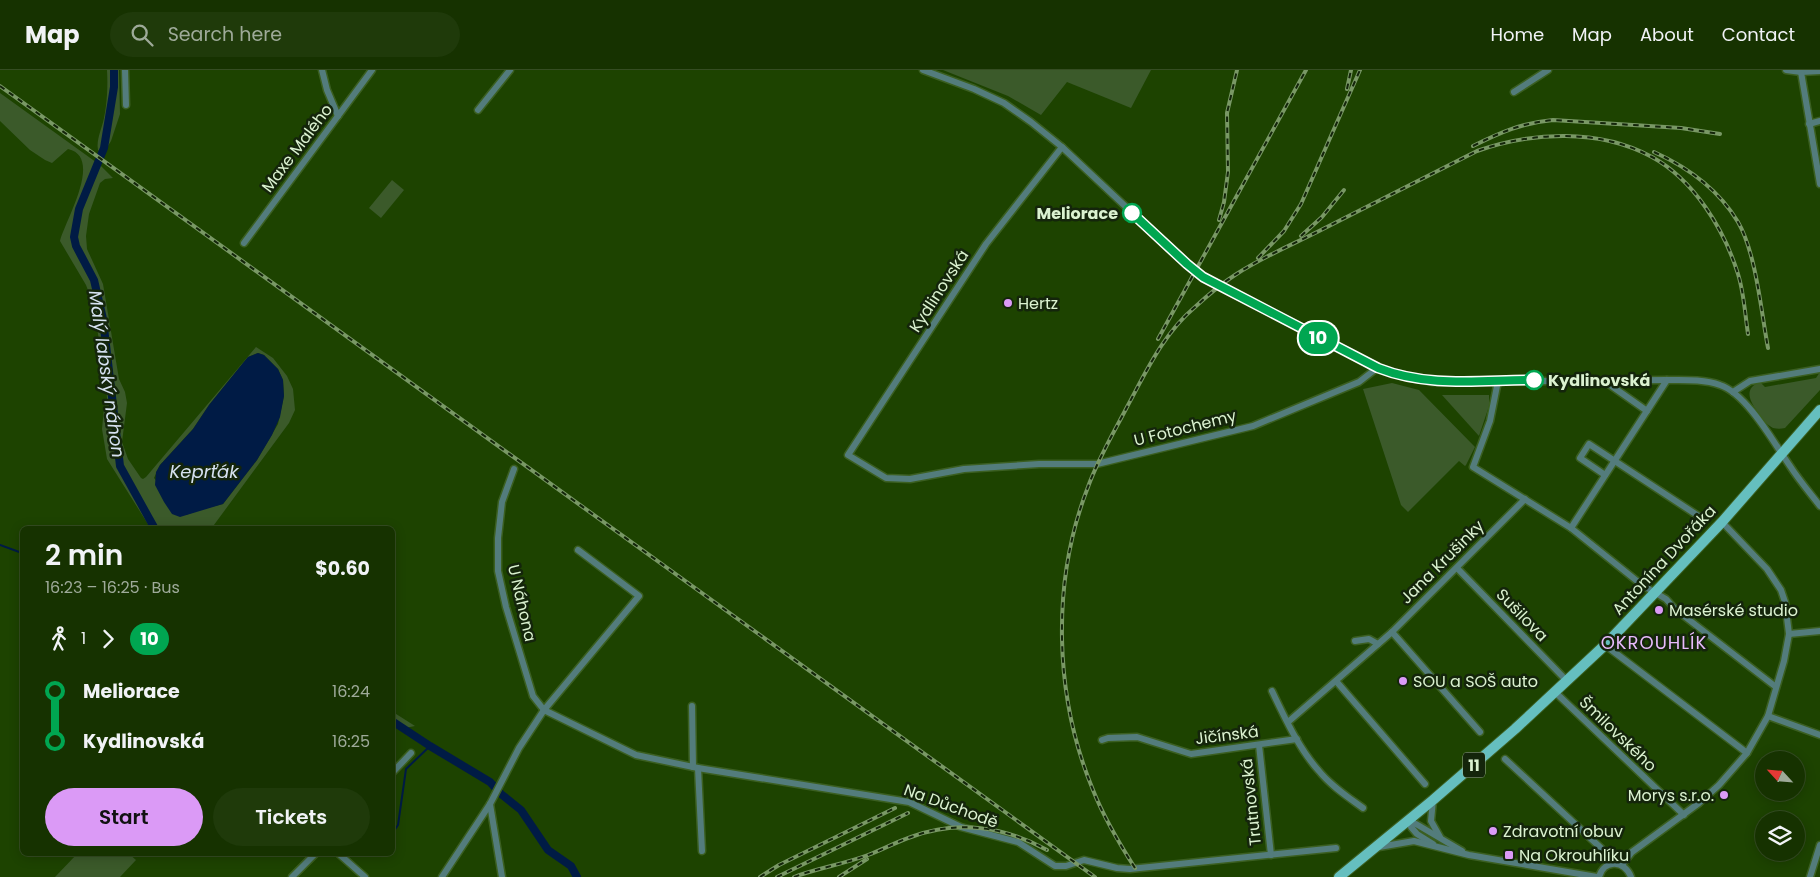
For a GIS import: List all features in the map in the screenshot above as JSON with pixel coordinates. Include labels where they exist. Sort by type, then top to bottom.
[{"type":"main road","name":"Antonína Dvořáka","points":[[1339,877],[1400,826],[1413,819],[1567,681],[1655,593],[1722,522],[1820,410]]},
{"type":"street","points":[[125,70],[126,105]]},
{"type":"street","points":[[322,70],[329,96],[338,116]]},
{"type":"street","name":"Maxe Malého","points":[[244,243],[372,70]]},
{"type":"street","points":[[478,110],[510,70]]},
{"type":"street","points":[[923,70],[974,89],[1004,104],[1031,122],[1062,147],[1196,272],[1274,315],[1378,368],[1399,376],[1433,382],[1667,380],[1721,385],[1733,392],[1769,434],[1820,506]]},
{"type":"street","points":[[1514,92],[1548,70]]},
{"type":"street","points":[[1786,70],[1801,72],[1820,71]]},
{"type":"street","points":[[1801,72],[1820,184]]},
{"type":"street","points":[[1809,124],[1820,121]]},
{"type":"street","name":"Kydlinovská","points":[[848,455],[986,244],[1062,147]]},
{"type":"street","name":"U Fotochemy","points":[[848,455],[892,480],[931,476],[964,469],[1039,464],[1097,464],[1253,426],[1359,382],[1378,368]]},
{"type":"street","points":[[1733,392],[1750,381],[1820,368]]},
{"type":"street","points":[[1603,380],[1647,411]]},
{"type":"street","points":[[1571,528],[1667,380]]},
{"type":"street","points":[[1498,381],[1490,421],[1473,467],[1571,528],[1642,586],[1666,599],[1675,609],[1776,687]]},
{"type":"street","points":[[1605,475],[1580,458],[1589,444],[1700,517]]},
{"type":"street","name":"U Náhona","points":[[514,469],[502,502],[498,571],[506,607],[533,696],[544,710]]},
{"type":"street","name":"Jana Krušinky","points":[[1288,722],[1392,632],[1525,499]]},
{"type":"street","points":[[1622,865],[1632,852],[1684,815],[1719,784],[1747,753],[1768,716],[1784,660],[1789,634],[1785,602],[1775,580],[1722,522]]},
{"type":"street","points":[[442,877],[490,804],[499,783],[519,748],[544,710],[639,596],[578,550]]},
{"type":"street","name":"Sušilova","points":[[1456,568],[1567,681]]},
{"type":"street","points":[[1392,632],[1480,732]]},
{"type":"street","points":[[1789,634],[1820,632]]},
{"type":"street","points":[[1355,641],[1369,639],[1378,644]]},
{"type":"street","points":[[1605,644],[1747,753]]},
{"type":"street","points":[[1336,681],[1424,784]]},
{"type":"street","points":[[1272,691],[1297,739],[1319,772],[1363,808]]},
{"type":"street","name":"Šmilovského","points":[[1555,692],[1684,815]]},
{"type":"street","points":[[692,706],[702,851]]},
{"type":"street","name":"Na Důchodě","points":[[544,710],[636,755],[696,768],[909,802],[961,827],[1018,842],[1057,867],[1084,860],[1116,868],[1130,869],[1336,848]]},
{"type":"street","points":[[1768,716],[1820,734]]},
{"type":"street","name":"Jičínská","points":[[1102,740],[1137,737],[1191,754],[1297,739]]},
{"type":"street","name":"Trutnovská","points":[[1259,745],[1271,855]]},
{"type":"street","points":[[395,770],[412,753]]},
{"type":"street","points":[[1504,759],[1601,848],[1611,864]]},
{"type":"street","points":[[1433,800],[1431,821],[1442,840]]},
{"type":"street","points":[[490,804],[502,877]]},
{"type":"street","points":[[1443,849],[1414,833],[1412,827],[1413,819],[1442,840],[1469,855]]},
{"type":"street","points":[[1373,848],[1408,841],[1469,855],[1598,877],[1603,868],[1611,864],[1622,865],[1631,877]]},
{"type":"street","points":[[1810,877],[1820,845]]},
{"type":"street","points":[[292,877],[313,856]]},
{"type":"street","points":[[341,856],[365,877]]},
{"type":"green space","points":[[107,70],[119,70],[120,114],[111,141],[103,154],[98,150],[98,138],[106,106]]},
{"type":"green space","points":[[943,70],[1151,70],[1131,108],[1067,82],[1041,115],[1008,96]]},
{"type":"green space","points":[[0,93],[100,165],[113,178],[105,179],[100,183],[89,214],[86,236],[87,249],[103,284],[119,379],[125,392],[127,403],[122,442],[128,459],[141,478],[146,477],[256,347],[273,358],[287,376],[293,389],[295,410],[289,423],[213,526],[149,526],[107,459],[102,429],[107,399],[106,378],[92,301],[86,285],[60,241],[79,190],[83,176],[83,164],[78,154],[68,149],[52,163],[30,150],[0,121]],"holes":[[[258,353],[264,355],[278,369],[283,380],[284,396],[278,424],[257,460],[223,504],[186,515],[154,478],[160,465],[193,429],[209,405],[248,357]]]},
{"type":"green space","points":[[392,180],[404,190],[381,218],[369,208]]},
{"type":"green space","points":[[1820,372],[1820,390],[1785,428],[1773,428],[1768,424],[1750,399],[1750,391],[1760,382],[1765,387],[1816,378]]},
{"type":"green space","points":[[1392,383],[1419,390],[1475,447],[1465,466],[1459,461],[1408,512],[1401,505],[1363,389]]},
{"type":"green space","points":[[1442,395],[1489,395],[1489,406],[1479,436]]},
{"type":"green space","points":[[395,713],[415,726],[400,729],[395,725]]},
{"type":"green space","points":[[75,856],[131,856],[136,860],[120,877],[55,877]]},
{"type":"water","name":"Keprťák","points":[[258,353],[264,355],[278,369],[283,380],[284,396],[280,417],[272,435],[257,460],[223,504],[180,517],[172,514],[155,485],[156,472],[160,465],[193,429],[209,405],[248,357]]},
{"type":"waterway","name":"Malý labský náhon","points":[[114,70],[114,87],[104,148],[79,209],[74,237],[76,246],[94,280],[103,319],[120,466],[153,526]]},
{"type":"waterway","points":[[0,545],[20,552]]},
{"type":"waterway","name":"Malý labský náhon","points":[[395,723],[490,782],[501,794],[521,810],[548,850],[571,866],[577,877]]},
{"type":"waterway","points":[[395,830],[398,825],[406,769],[430,746]]},
{"type":"railway","points":[[1219,220],[1224,202],[1228,172],[1227,113],[1237,70]]},
{"type":"railway","points":[[1158,339],[1306,70]]},
{"type":"railway","points":[[1347,89],[1351,70]]},
{"type":"railway","points":[[1258,258],[1284,231],[1301,204],[1360,70]]},
{"type":"railway","points":[[0,86],[1095,877]]},
{"type":"railway","points":[[1473,146],[1512,129],[1531,123],[1553,120],[1681,128],[1720,134]]},
{"type":"railway","points":[[1135,868],[1112,830],[1097,800],[1080,754],[1065,678],[1062,639],[1063,600],[1068,561],[1076,523],[1096,466],[1148,367],[1164,341],[1204,299],[1219,286],[1256,262],[1477,151],[1520,140],[1542,137],[1588,137],[1610,141],[1652,157],[1667,167],[1694,192],[1716,223],[1732,257],[1742,289],[1748,334]]},
{"type":"railway","points":[[1654,152],[1690,172],[1712,190],[1738,222],[1754,266],[1768,348]]},
{"type":"railway","points":[[1301,236],[1322,217],[1344,190]]},
{"type":"railway","points":[[760,877],[779,865],[895,808]]},
{"type":"railway","points":[[777,877],[908,813]]},
{"type":"railway","points":[[794,877],[859,858],[911,837],[946,828],[963,827],[997,831],[1014,835],[1047,850]]},
{"type":"railway","points":[[839,877],[867,859]]},
{"type":"bus line","name":"10","points":[[1132,213],[1203,277],[1378,368],[1399,376],[1433,382],[1534,380]]},
{"type":"place","name":"Meliorace","points":[[1132,213]]},
{"type":"place","name":"Hertz","points":[[1008,303]]},
{"type":"place","name":"Kydlinovská","points":[[1534,380]]},
{"type":"place","name":"Masérské studio","points":[[1659,610]]},
{"type":"place","name":"SOU a SOŠ auto","points":[[1403,681]]},
{"type":"place","name":"Morys s.r.o.","points":[[1724,795]]},
{"type":"place","name":"Zdravotní obuv","points":[[1493,831]]},
{"type":"place","name":"Na Okrouhlíku","points":[[1509,855]]},
{"type":"district","name":"OKROUHLÍK","points":[[1654,642]]}]
